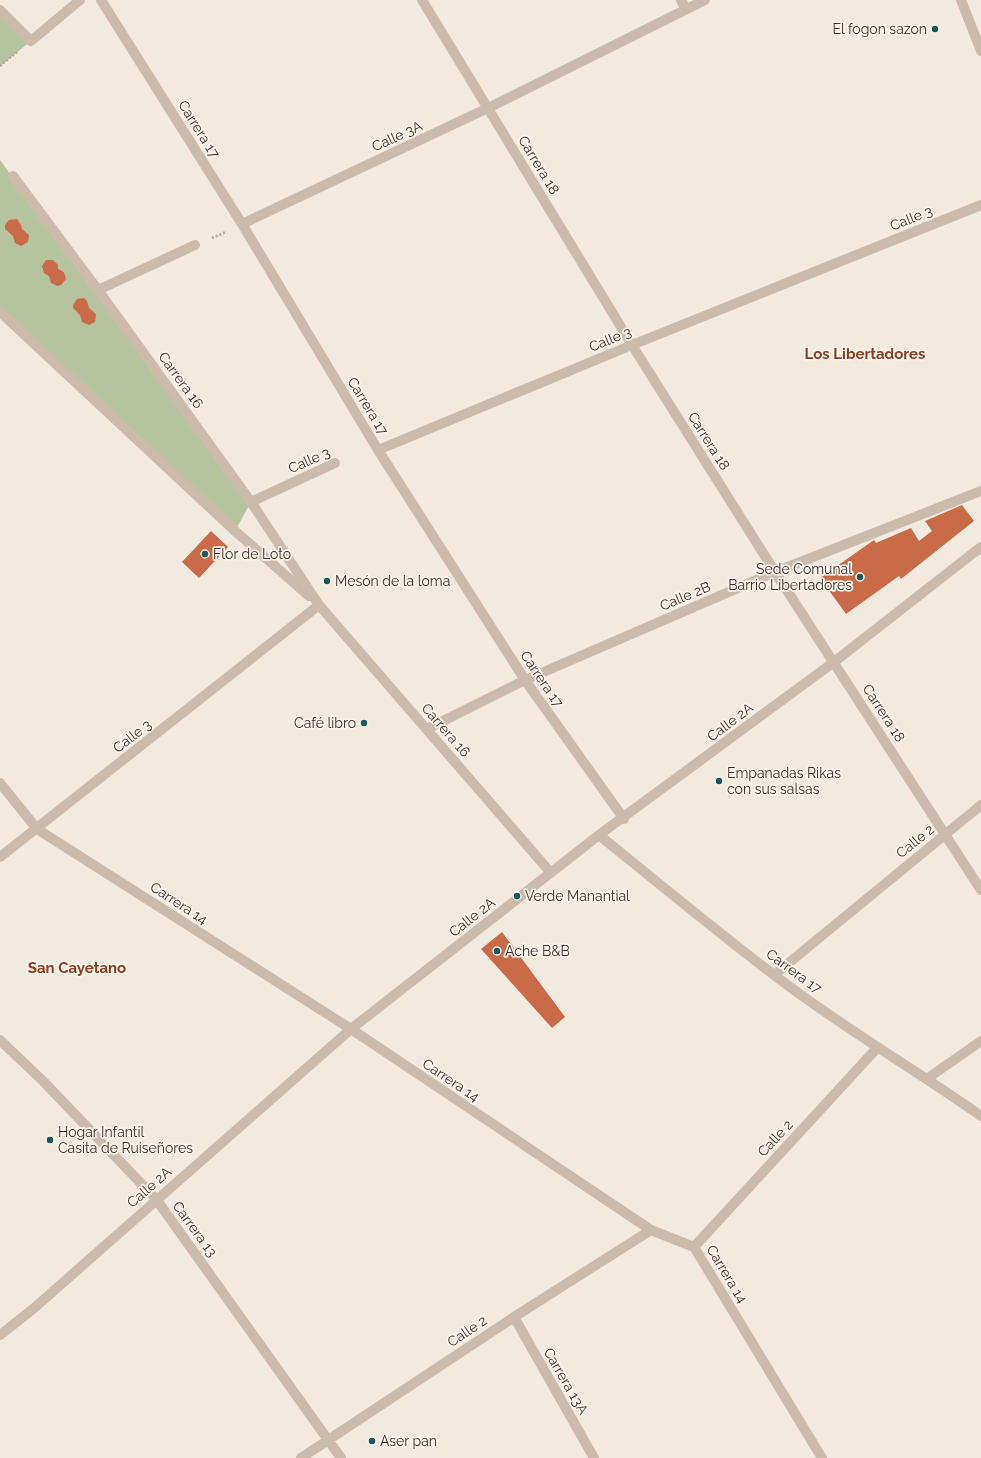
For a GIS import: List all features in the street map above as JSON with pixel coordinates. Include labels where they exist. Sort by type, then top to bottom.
[{"type":"street","points":[[0,10],[31,41],[80,0]]},
{"type":"street","name":"Carrera 17","points":[[101,0],[242,224],[378,450],[525,680],[624,819]]},
{"type":"street","name":"Carrera 18","points":[[422,0],[632,345],[775,572],[981,890]]},
{"type":"street","name":"Calle 3A","points":[[242,224],[488,108],[683,4],[704,0]]},
{"type":"street","points":[[961,0],[981,51]]},
{"type":"street","name":"Carrera 16","points":[[13,176],[98,290],[251,502],[320,605],[551,874]]},
{"type":"street","name":"Calle 3","points":[[378,450],[632,345],[981,205]]},
{"type":"street","points":[[98,290],[195,245]]},
{"type":"street","name":"Carrera 16","points":[[0,312],[235,531],[320,605]]},
{"type":"street","name":"Calle 3","points":[[251,502],[335,463]]},
{"type":"street","name":"Calle 2B","points":[[427,729],[525,680],[775,572],[981,491]]},
{"type":"street","name":"Calle 2A","points":[[0,1335],[33,1309],[156,1199],[351,1029],[599,835],[624,819],[834,662],[981,547]]},
{"type":"street","name":"Calle 3","points":[[0,857],[320,605]]},
{"type":"street","name":"Carrera 14","points":[[0,783],[37,829],[351,1029],[651,1230],[694,1247],[822,1458]]},
{"type":"street","name":"Calle 2","points":[[774,975],[981,805]]},
{"type":"street","name":"Carrera 17","points":[[599,835],[774,975],[877,1048],[928,1078],[981,1116]]},
{"type":"street","name":"Carrera 13","points":[[0,1040],[43,1081],[156,1199],[341,1458]]},
{"type":"street","points":[[928,1078],[981,1041]]},
{"type":"street","name":"Calle 2","points":[[694,1247],[877,1048]]},
{"type":"street","name":"Calle 2","points":[[301,1458],[514,1317],[651,1230]]},
{"type":"street","name":"Carrera 13A","points":[[514,1317],[594,1458]]},
{"type":"path","points":[[195,245],[242,224]]},
{"type":"green space","points":[[0,10],[31,41],[0,66]]},
{"type":"green space","points":[[0,160],[251,502],[235,531],[0,312]]},
{"type":"building","points":[[17,219],[22,229],[29,235],[28,242],[21,246],[15,243],[13,236],[5,229],[5,225],[9,220]]},
{"type":"building","points":[[46,260],[53,260],[58,265],[58,269],[64,272],[66,279],[61,285],[58,286],[51,283],[49,276],[44,273],[42,266]]},
{"type":"building","points":[[84,298],[87,301],[89,308],[96,314],[95,322],[89,325],[82,322],[80,315],[73,308],[73,305],[77,299]]},
{"type":"building","points":[[962,505],[974,521],[901,579],[899,576],[846,614],[820,578],[874,540],[876,543],[911,528],[919,541],[932,531],[925,521]]},
{"type":"building","name":"Flor de Loto","points":[[211,531],[228,547],[199,578],[182,562]]},
{"type":"building","points":[[502,932],[565,1017],[552,1028],[481,949]]},
{"type":"place","name":"El fogon sazon","points":[[935,29]]},
{"type":"place","name":"Flor de Loto","points":[[205,554]]},
{"type":"place","name":"Sede Comunal Barrio Libertadores","points":[[860,577]]},
{"type":"place","name":"Mesón de la loma","points":[[327,581]]},
{"type":"place","name":"Café libro","points":[[364,723]]},
{"type":"place","name":"Empanadas Rikas con sus salsas","points":[[719,781]]},
{"type":"place","name":"Verde Manantial","points":[[517,896]]},
{"type":"place","name":"Ache B&B","points":[[497,951]]},
{"type":"place","name":"Hogar Infantil Casita de Ruiseñores","points":[[50,1140]]},
{"type":"place","name":"Aser pan","points":[[372,1441]]},
{"type":"district","name":"Los Libertadores","points":[[865,354]]},
{"type":"district","name":"San Cayetano","points":[[77,968]]}]
